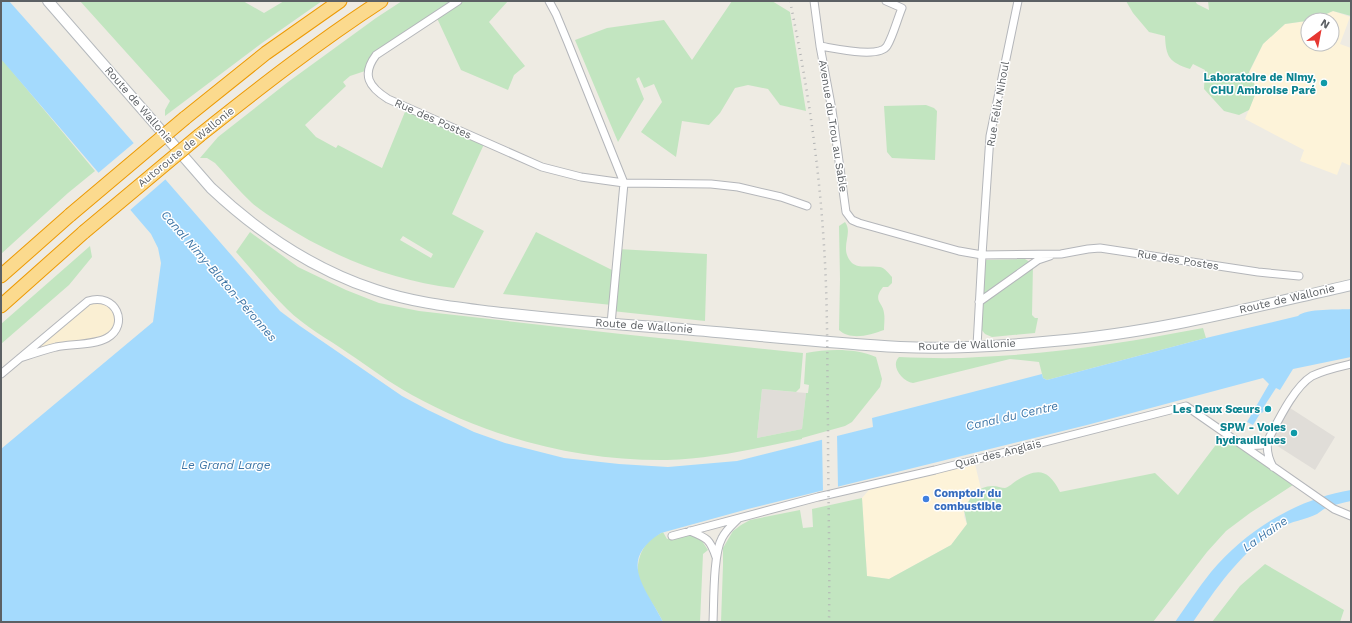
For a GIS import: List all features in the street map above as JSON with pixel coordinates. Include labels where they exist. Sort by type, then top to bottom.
[{"type":"highway","name":"Autoroute de Wallonie","points":[[1,276],[184,118],[266,54],[340,1]]},
{"type":"highway","name":"Autoroute de Wallonie","points":[[1,306],[84,232],[200,135],[281,71],[353,19],[381,1]]},
{"type":"main road","name":"Route de Wallonie","points":[[48,1],[212,188],[236,212],[291,251],[346,278],[377,290],[408,299],[443,306],[611,324],[871,345],[926,347],[977,346],[1056,341],[1108,335],[1155,328],[1351,285]]},
{"type":"street","name":"Rue des Postes","points":[[458,1],[376,55],[370,63],[368,70],[368,79],[374,87],[388,98],[542,167],[581,177],[624,183],[711,184],[738,187],[780,197],[807,206]]},
{"type":"street","points":[[549,1],[568,43],[624,183],[611,324]]},
{"type":"street","name":"Avenue du Trou au Sable","points":[[814,1],[820,46],[832,110],[846,212],[852,220],[880,229]]},
{"type":"street","points":[[820,46],[856,51],[877,52],[886,48],[902,8],[886,1]]},
{"type":"street","name":"Rue Félix Nihoul","points":[[982,255],[990,136],[1018,1]]},
{"type":"street","name":"Rue des Postes","points":[[880,229],[959,251],[982,255],[1058,254]]},
{"type":"street","name":"Rue des Postes","points":[[979,302],[1038,260],[1058,254],[1100,248],[1258,272],[1299,276]]},
{"type":"street","points":[[977,346],[982,255]]},
{"type":"street","points":[[1,374],[88,300],[96,298],[104,299],[116,309],[118,322],[115,331],[102,341],[56,347],[20,358]]},
{"type":"street","points":[[1244,446],[1262,445],[1268,440],[1295,394],[1303,384],[1316,374],[1351,364]]},
{"type":"street","name":"Quai des Anglais","points":[[672,536],[818,497],[948,467],[1186,406],[1334,509],[1351,516]]},
{"type":"street","points":[[1268,440],[1269,460],[1273,467]]},
{"type":"street","points":[[713,622],[716,558],[721,539],[728,528],[742,517]]},
{"type":"street","points":[[690,531],[704,536],[712,544],[716,558]]},
{"type":"shaded area","points":[[1340,13],[1350,17],[1340,44]]},
{"type":"shaded area","points":[[1300,22],[1300,52],[1340,52],[1340,44],[1351,48],[1351,166],[1342,162],[1337,175],[1300,161],[1304,150],[1245,119],[1257,90],[1249,73],[1263,44],[1285,24]]},
{"type":"shaded area","points":[[762,389],[806,393],[802,429],[757,438]]},
{"type":"shaded area","points":[[1287,406],[1335,437],[1315,470],[1268,440]]},
{"type":"shaded area","points":[[974,460],[981,489],[970,499],[964,510],[964,517],[967,524],[951,545],[889,579],[867,576],[862,498],[868,491],[875,484]]},
{"type":"green space","points":[[80,1],[243,1],[264,13],[284,1],[322,1],[262,43],[165,116],[165,110],[170,101]]},
{"type":"green space","points":[[402,1],[508,1],[489,22],[525,66],[514,75],[508,90],[461,70],[436,16],[376,55],[368,70],[350,76],[343,82],[346,86],[305,125],[316,137],[336,148],[338,145],[382,168],[407,107],[485,142],[452,214],[484,231],[454,288],[408,280],[363,265],[320,246],[258,208],[242,194],[215,163],[207,158],[200,158],[218,137],[288,82],[376,18]],"holes":[[[403,236],[433,254],[431,258],[400,240]]]},
{"type":"green space","points":[[732,1],[772,1],[790,12],[806,111],[780,105],[768,89],[748,85],[735,88],[720,113],[709,125],[682,121],[676,157],[641,132],[662,102],[654,84],[644,88],[639,77],[636,79],[644,99],[618,142],[575,40],[607,28],[664,20],[692,60]]},
{"type":"green space","points":[[1126,1],[1195,1],[1197,4],[1209,10],[1208,1],[1351,1],[1351,16],[1333,11],[1300,12],[1300,22],[1285,24],[1263,44],[1249,72],[1257,90],[1249,110],[1239,115],[1224,111],[1204,89],[1205,70],[1193,64],[1190,69],[1173,61],[1166,49],[1165,36],[1149,32],[1133,13]]},
{"type":"green space","points":[[1,58],[95,171],[68,193],[1,254]]},
{"type":"green space","points":[[926,105],[937,111],[935,160],[892,158],[887,152],[884,106]]},
{"type":"green space","points":[[845,222],[848,231],[846,252],[852,263],[858,266],[877,266],[885,270],[892,277],[892,283],[888,287],[883,287],[878,295],[884,313],[884,330],[873,334],[855,336],[839,330],[839,226]]},
{"type":"green space","points":[[250,232],[298,267],[346,290],[379,303],[419,311],[803,353],[800,388],[796,392],[762,389],[757,438],[802,429],[806,393],[808,393],[809,385],[804,384],[806,353],[841,350],[868,354],[876,357],[882,379],[880,387],[852,422],[845,426],[802,439],[751,449],[701,458],[667,460],[601,456],[535,444],[503,435],[472,423],[412,395],[301,321],[280,302],[236,252]]},
{"type":"green space","points":[[536,232],[616,272],[618,249],[707,254],[705,321],[612,311],[612,305],[503,294]]},
{"type":"green space","points":[[90,246],[92,257],[69,285],[1,344],[1,324]]},
{"type":"green space","points":[[1025,259],[1033,264],[1032,315],[1035,318],[1038,318],[1035,333],[992,337],[985,334],[981,329],[984,263],[986,260]]},
{"type":"green space","points":[[1203,328],[1206,338],[1047,380],[1043,378],[1039,362],[1010,359],[913,383],[909,382],[898,373],[896,365],[899,357],[959,358],[1036,353],[1120,343]]},
{"type":"green space","points":[[1224,434],[1296,483],[1250,513],[1226,531],[1207,552],[1153,622],[721,622],[723,548],[733,531],[750,520],[800,510],[803,528],[813,527],[812,509],[862,498],[867,576],[889,579],[951,545],[967,524],[964,510],[978,490],[993,486],[1005,488],[1023,477],[1036,472],[1051,478],[1060,492],[1155,473],[1178,495]]},
{"type":"green space","points":[[690,531],[702,541],[708,550],[703,554],[700,622],[663,622],[646,594],[639,578],[638,566],[641,553],[652,538],[663,532],[667,539]]},
{"type":"green space","points":[[1265,564],[1344,610],[1340,622],[1212,622],[1240,586]]},
{"type":"sand","points":[[104,299],[118,316],[109,337],[20,358],[80,306]]},
{"type":"water","name":"Le Grand Large","points":[[1,1],[9,1],[280,311],[402,396],[474,432],[505,443],[564,458],[619,464],[668,467],[737,461],[873,427],[872,418],[1042,374],[1043,378],[1047,380],[1206,338],[1298,316],[1302,313],[1323,310],[1351,309],[1351,357],[1293,369],[1280,390],[1276,388],[1263,408],[1265,409],[1262,413],[1261,412],[1253,425],[1247,422],[1269,384],[1263,378],[1087,425],[748,509],[661,533],[648,544],[640,554],[638,565],[639,576],[643,587],[663,622],[1,622],[1,449],[153,322],[161,263],[158,248],[151,234],[1,59]]},
{"type":"water","name":"La Haine","points":[[1351,490],[1351,501],[1331,506],[1317,514],[1280,528],[1266,537],[1253,547],[1231,570],[1193,622],[1175,622],[1211,572],[1240,543],[1256,530],[1292,509],[1311,501],[1331,494]]},
{"type":"pier","points":[[135,142],[167,178],[129,211],[97,174]]},
{"type":"pier","points":[[837,434],[838,488],[823,492],[822,438]]},
{"type":"railway","points":[[790,1],[812,123],[824,246],[827,337],[829,622]]},
{"type":"place","name":"Laboratoire de Nimy, CHU Ambroise Paré","points":[[1324,83]]},
{"type":"place","name":"Les Deux Sœurs","points":[[1268,409]]},
{"type":"place","name":"SPW - Voies hydrauliques","points":[[1294,433]]},
{"type":"place","name":"Comptoir du combustible","points":[[926,499]]},
{"type":"water label","name":"Canal Nimy-Blaton-Péronnes","points":[[219,276]]},
{"type":"water label","name":"Canal du Centre","points":[[1012,416]]}]
